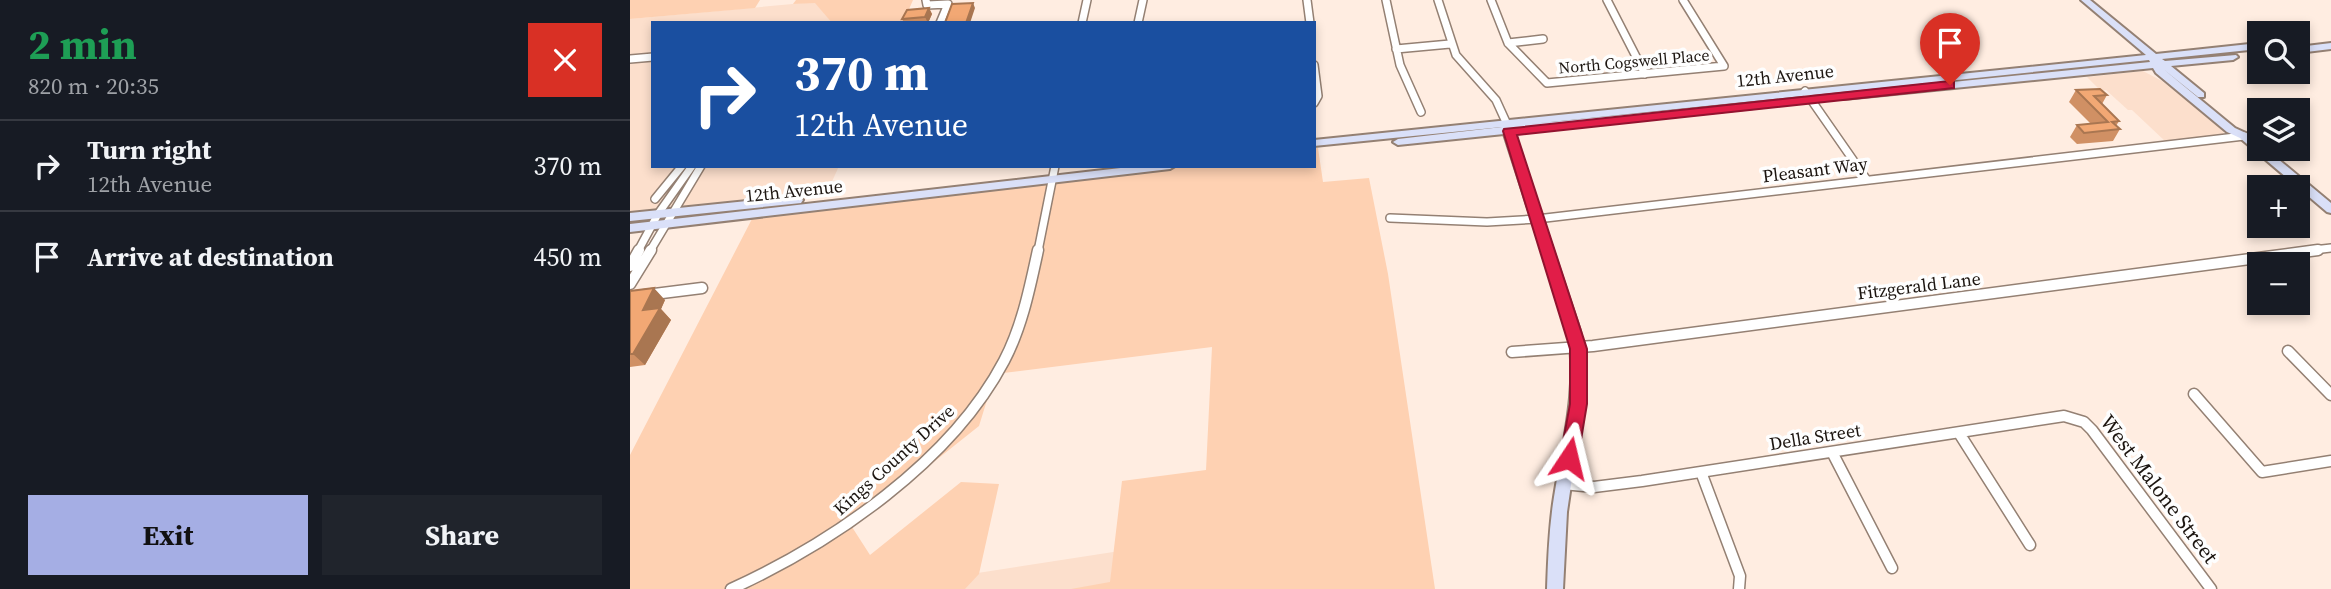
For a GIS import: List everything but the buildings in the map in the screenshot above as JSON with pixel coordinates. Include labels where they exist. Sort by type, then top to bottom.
[{"type":"main road","points":[[2085,0],[2157,62],[2159,71],[2223,123],[2244,136],[2331,209]]},
{"type":"main road","name":"12th Avenue","points":[[2157,62],[2247,48]]},
{"type":"main road","name":"12th Avenue","points":[[1316,150],[1808,95],[2247,55]]},
{"type":"main road","points":[[1508,127],[1578,346],[1578,404],[1563,484],[1555,589]]},
{"type":"main road","name":"12th Avenue","points":[[1316,143],[1508,127]]},
{"type":"main road","name":"12th Avenue","points":[[630,217],[658,214],[670,218],[746,214],[1089,168]]},
{"type":"main road","name":"12th Avenue","points":[[630,228],[652,226],[670,218],[815,198],[1054,173],[1137,168]]},
{"type":"main road","points":[[746,214],[815,198]]},
{"type":"street","points":[[926,0],[927,5],[948,4],[941,21]]},
{"type":"street","points":[[1082,21],[1087,0]]},
{"type":"street","points":[[1138,21],[1143,0]]},
{"type":"street","points":[[1307,0],[1310,21]]},
{"type":"street","points":[[1386,0],[1403,76],[1414,91],[1421,112]]},
{"type":"street","points":[[1438,0],[1450,44],[1466,69],[1496,100],[1508,127]]},
{"type":"street","points":[[1491,0],[1508,43],[1543,39]]},
{"type":"street","points":[[1607,0],[1645,74]]},
{"type":"street","name":"North Cogswell Place","points":[[1508,43],[1547,83],[1724,66],[1683,0]]},
{"type":"street","points":[[2310,41],[2331,38]]},
{"type":"street","points":[[1396,49],[1450,44]]},
{"type":"street","points":[[2310,49],[2331,46]]},
{"type":"street","points":[[630,59],[651,57]]},
{"type":"street","points":[[1316,80],[1316,100]]},
{"type":"street","points":[[1808,95],[1867,180]]},
{"type":"street","name":"Pleasant Way","points":[[1390,218],[1487,222],[1537,219],[2244,136]]},
{"type":"street","points":[[655,198],[680,168]]},
{"type":"street","points":[[630,267],[658,214],[691,168]]},
{"type":"street","points":[[630,285],[700,168]]},
{"type":"street","name":"Kings County Drive","points":[[731,589],[768,575],[869,508],[967,416],[1004,362],[1017,327],[1054,173]]},
{"type":"street","name":"Fitzgerald Lane","points":[[1512,352],[1578,346],[2331,248]]},
{"type":"street","points":[[630,297],[702,288]]},
{"type":"street","points":[[2288,351],[2331,395]]},
{"type":"street","points":[[2194,394],[2262,472],[2331,461]]},
{"type":"street","name":"Della Street","points":[[1563,484],[1594,487],[2064,416],[2073,418]]},
{"type":"street","name":"West Malone Street","points":[[2073,418],[2092,429],[2211,589]]},
{"type":"street","points":[[1959,433],[2030,545]]},
{"type":"street","points":[[1832,452],[1892,568]]},
{"type":"street","points":[[1701,472],[1738,568],[1739,589]]},
{"type":"shaded area","points":[[630,0],[760,0],[755,8],[630,19]]},
{"type":"shaded area","points":[[796,0],[913,0],[904,21],[830,21],[815,3],[793,4]]},
{"type":"shaded area","points":[[815,2],[830,21],[651,21],[651,168],[838,168],[825,197],[630,217],[630,19]]},
{"type":"shaded area","points":[[2143,71],[2162,81],[2223,129],[2224,134],[2166,142],[2132,110],[2128,110],[2106,90],[2101,91],[2087,77]]},
{"type":"shaded area","points":[[1318,148],[1323,182],[1369,178],[1388,274],[1435,589],[1071,589],[1110,582],[1122,481],[1206,470],[1212,347],[995,374],[979,426],[852,527],[870,555],[961,482],[999,484],[979,574],[965,589],[630,589],[630,455],[754,215],[1113,168],[1316,168]]},
{"type":"shaded area","points":[[1392,509],[1420,589],[874,589]]},
{"type":"route","points":[[1569,458],[1578,404],[1579,349],[1509,131],[1950,85]]}]
